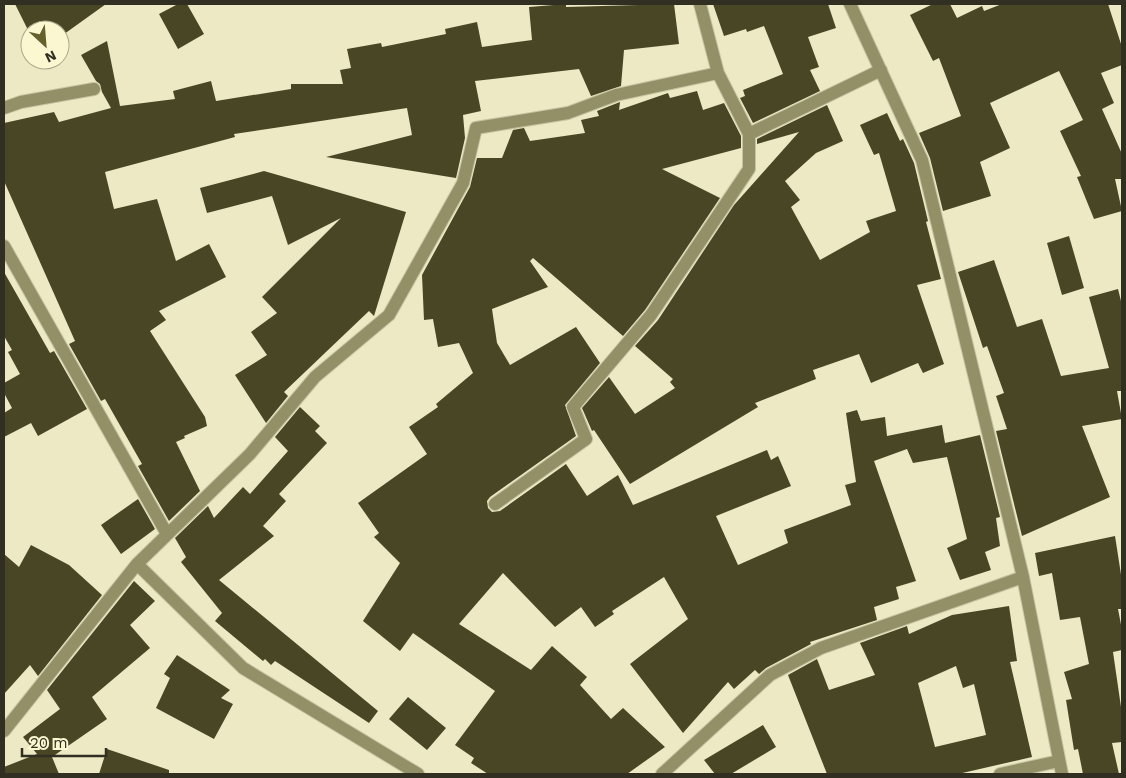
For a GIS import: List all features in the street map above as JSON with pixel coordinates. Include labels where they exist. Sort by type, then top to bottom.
[{"type":"street","points":[[495,504],[586,439],[573,407],[651,315],[749,169],[749,134],[718,73],[700,4]]},
{"type":"street","points":[[850,4],[922,160],[1022,577],[1062,774]]},
{"type":"street","points":[[749,134],[880,70]]},
{"type":"street","points":[[4,731],[137,564],[250,454],[315,377],[389,315],[463,183],[476,128],[568,113],[616,94],[718,73]]},
{"type":"street","points":[[4,108],[21,102],[94,89]]},
{"type":"street","points":[[4,246],[166,534]]},
{"type":"street","points":[[137,564],[244,668],[418,774]]},
{"type":"street","points":[[662,774],[770,675],[822,648],[1022,577]]},
{"type":"street","points":[[1000,774],[1059,761]]},
{"type":"building","points":[[15,4],[106,4],[70,30],[70,20],[23,20]]},
{"type":"building","points":[[178,4],[187,4],[204,34],[178,49],[159,14]]},
{"type":"building","points":[[566,4],[566,7],[674,4],[679,44],[624,50],[621,86],[591,96],[579,69],[475,81],[481,111],[463,115],[465,138],[456,178],[326,157],[412,135],[407,108],[234,134],[235,137],[105,172],[114,209],[157,199],[176,261],[209,244],[226,277],[159,311],[166,320],[150,331],[205,417],[207,426],[184,436],[185,438],[176,442],[200,491],[169,521],[138,466],[142,464],[105,399],[101,401],[69,344],[75,341],[4,181],[4,123],[54,112],[59,122],[111,108],[102,92],[100,84],[96,81],[81,55],[107,41],[120,106],[175,99],[173,91],[211,81],[216,101],[291,89],[291,84],[343,84],[340,70],[351,68],[347,49],[381,43],[382,47],[446,34],[445,29],[477,22],[482,47],[532,40],[529,7]]},
{"type":"building","points":[[713,4],[828,4],[836,28],[808,37],[819,67],[810,70],[820,91],[753,123],[740,98],[745,96],[743,90],[783,74],[764,26],[747,32],[746,29],[724,36]]},
{"type":"building","points":[[933,4],[950,4],[957,18],[982,6],[984,11],[1002,4],[1108,4],[1122,47],[1122,65],[1101,73],[1114,103],[1102,109],[1122,154],[1122,179],[1115,179],[1122,211],[1094,219],[1077,177],[1081,176],[1060,131],[1083,120],[1059,71],[990,103],[1010,148],[980,162],[991,196],[943,211],[930,158],[919,133],[961,116],[939,58],[933,61],[910,15]]},
{"type":"building","points":[[697,91],[703,110],[724,103],[741,136],[741,148],[662,169],[720,198],[645,310],[623,336],[533,258],[530,261],[548,287],[492,309],[497,343],[510,365],[576,327],[600,363],[565,405],[576,436],[490,497],[487,501],[488,508],[492,512],[500,511],[566,464],[587,496],[618,475],[633,505],[767,450],[771,460],[778,456],[791,486],[716,516],[738,565],[788,543],[784,530],[851,505],[845,485],[856,482],[846,413],[857,410],[861,421],[885,417],[887,436],[942,425],[945,443],[980,435],[1000,517],[996,518],[1000,546],[985,552],[991,570],[960,580],[947,548],[967,539],[947,457],[913,463],[907,449],[874,461],[916,581],[896,587],[899,599],[874,607],[877,620],[810,642],[811,644],[766,668],[759,674],[755,670],[734,689],[728,682],[683,733],[630,664],[688,619],[664,577],[612,611],[614,614],[595,627],[581,607],[555,627],[503,573],[459,624],[531,670],[552,646],[587,677],[580,685],[611,719],[623,708],[665,747],[627,774],[488,774],[471,763],[474,758],[455,745],[495,691],[413,633],[400,651],[363,621],[400,563],[374,537],[379,533],[358,503],[427,454],[409,427],[438,407],[436,404],[473,373],[459,343],[438,347],[433,319],[424,320],[422,275],[470,187],[477,158],[502,158],[513,130],[524,128],[530,141],[585,133],[581,120],[599,116],[597,111],[620,102],[619,110],[668,93],[670,98]]},
{"type":"building","points":[[827,105],[843,141],[816,153],[785,181],[800,200],[791,207],[820,260],[870,232],[866,221],[896,211],[879,153],[874,155],[860,125],[887,113],[900,141],[903,139],[914,163],[928,221],[926,222],[941,279],[917,285],[944,364],[923,373],[918,363],[871,383],[859,354],[813,370],[816,379],[755,403],[758,407],[630,484],[594,430],[592,431],[582,408],[609,377],[635,414],[675,388],[670,382],[673,379],[635,346],[658,320],[734,205],[799,132],[757,144],[757,139]]},
{"type":"building","points":[[264,171],[406,212],[374,316],[369,311],[284,392],[288,396],[266,423],[235,375],[267,355],[251,332],[277,313],[262,297],[341,218],[288,245],[272,196],[207,213],[200,188]]},
{"type":"building","points":[[1069,236],[1084,288],[1062,295],[1047,243]]},
{"type":"building","points":[[994,260],[1017,327],[1042,319],[1061,376],[1109,368],[1089,297],[1118,289],[1122,305],[1122,391],[1117,391],[1122,419],[1082,426],[1110,497],[1022,536],[996,431],[1007,429],[996,396],[1004,393],[987,346],[983,348],[958,272]]},
{"type":"building","points":[[4,272],[50,353],[54,351],[87,409],[38,436],[31,423],[4,437],[4,413],[12,408],[4,393],[4,383],[20,374],[8,352],[12,350],[4,336]]},
{"type":"building","points":[[300,407],[320,426],[315,431],[327,443],[279,494],[286,501],[263,526],[274,536],[219,580],[378,711],[369,723],[275,661],[271,665],[265,659],[263,661],[215,621],[222,613],[181,562],[186,557],[175,538],[208,506],[214,518],[243,487],[250,494],[288,451],[275,437]]},
{"type":"building","points":[[138,499],[155,529],[121,554],[101,525]]},
{"type":"building","points":[[1115,536],[1122,581],[1122,609],[1118,609],[1122,630],[1122,650],[1113,652],[1122,714],[1122,742],[1112,743],[1119,774],[1083,774],[1078,749],[1074,750],[1066,700],[1072,699],[1064,672],[1089,664],[1080,617],[1060,620],[1052,573],[1039,576],[1035,553]]},
{"type":"building","points":[[31,545],[69,565],[102,595],[38,676],[30,665],[4,694],[4,554],[19,567]]},
{"type":"building","points":[[134,581],[155,601],[130,625],[150,648],[92,697],[107,719],[52,757],[59,774],[4,774],[4,767],[37,754],[23,737],[60,709],[47,690]]},
{"type":"building","points":[[1009,606],[1017,661],[1010,662],[1032,757],[958,774],[827,774],[788,675],[817,659],[829,690],[875,675],[860,643],[907,626],[909,634],[952,615]],"holes":[[[956,666],[963,688],[974,684],[986,735],[935,747],[918,683]]]},
{"type":"building","points":[[177,655],[230,690],[221,698],[233,704],[214,739],[156,708],[170,678],[164,674]]},
{"type":"building","points":[[408,697],[446,728],[427,750],[389,719]]},
{"type":"building","points":[[763,725],[776,747],[731,774],[715,774],[704,760]]},
{"type":"building","points":[[107,749],[169,770],[169,774],[99,774]]}]
